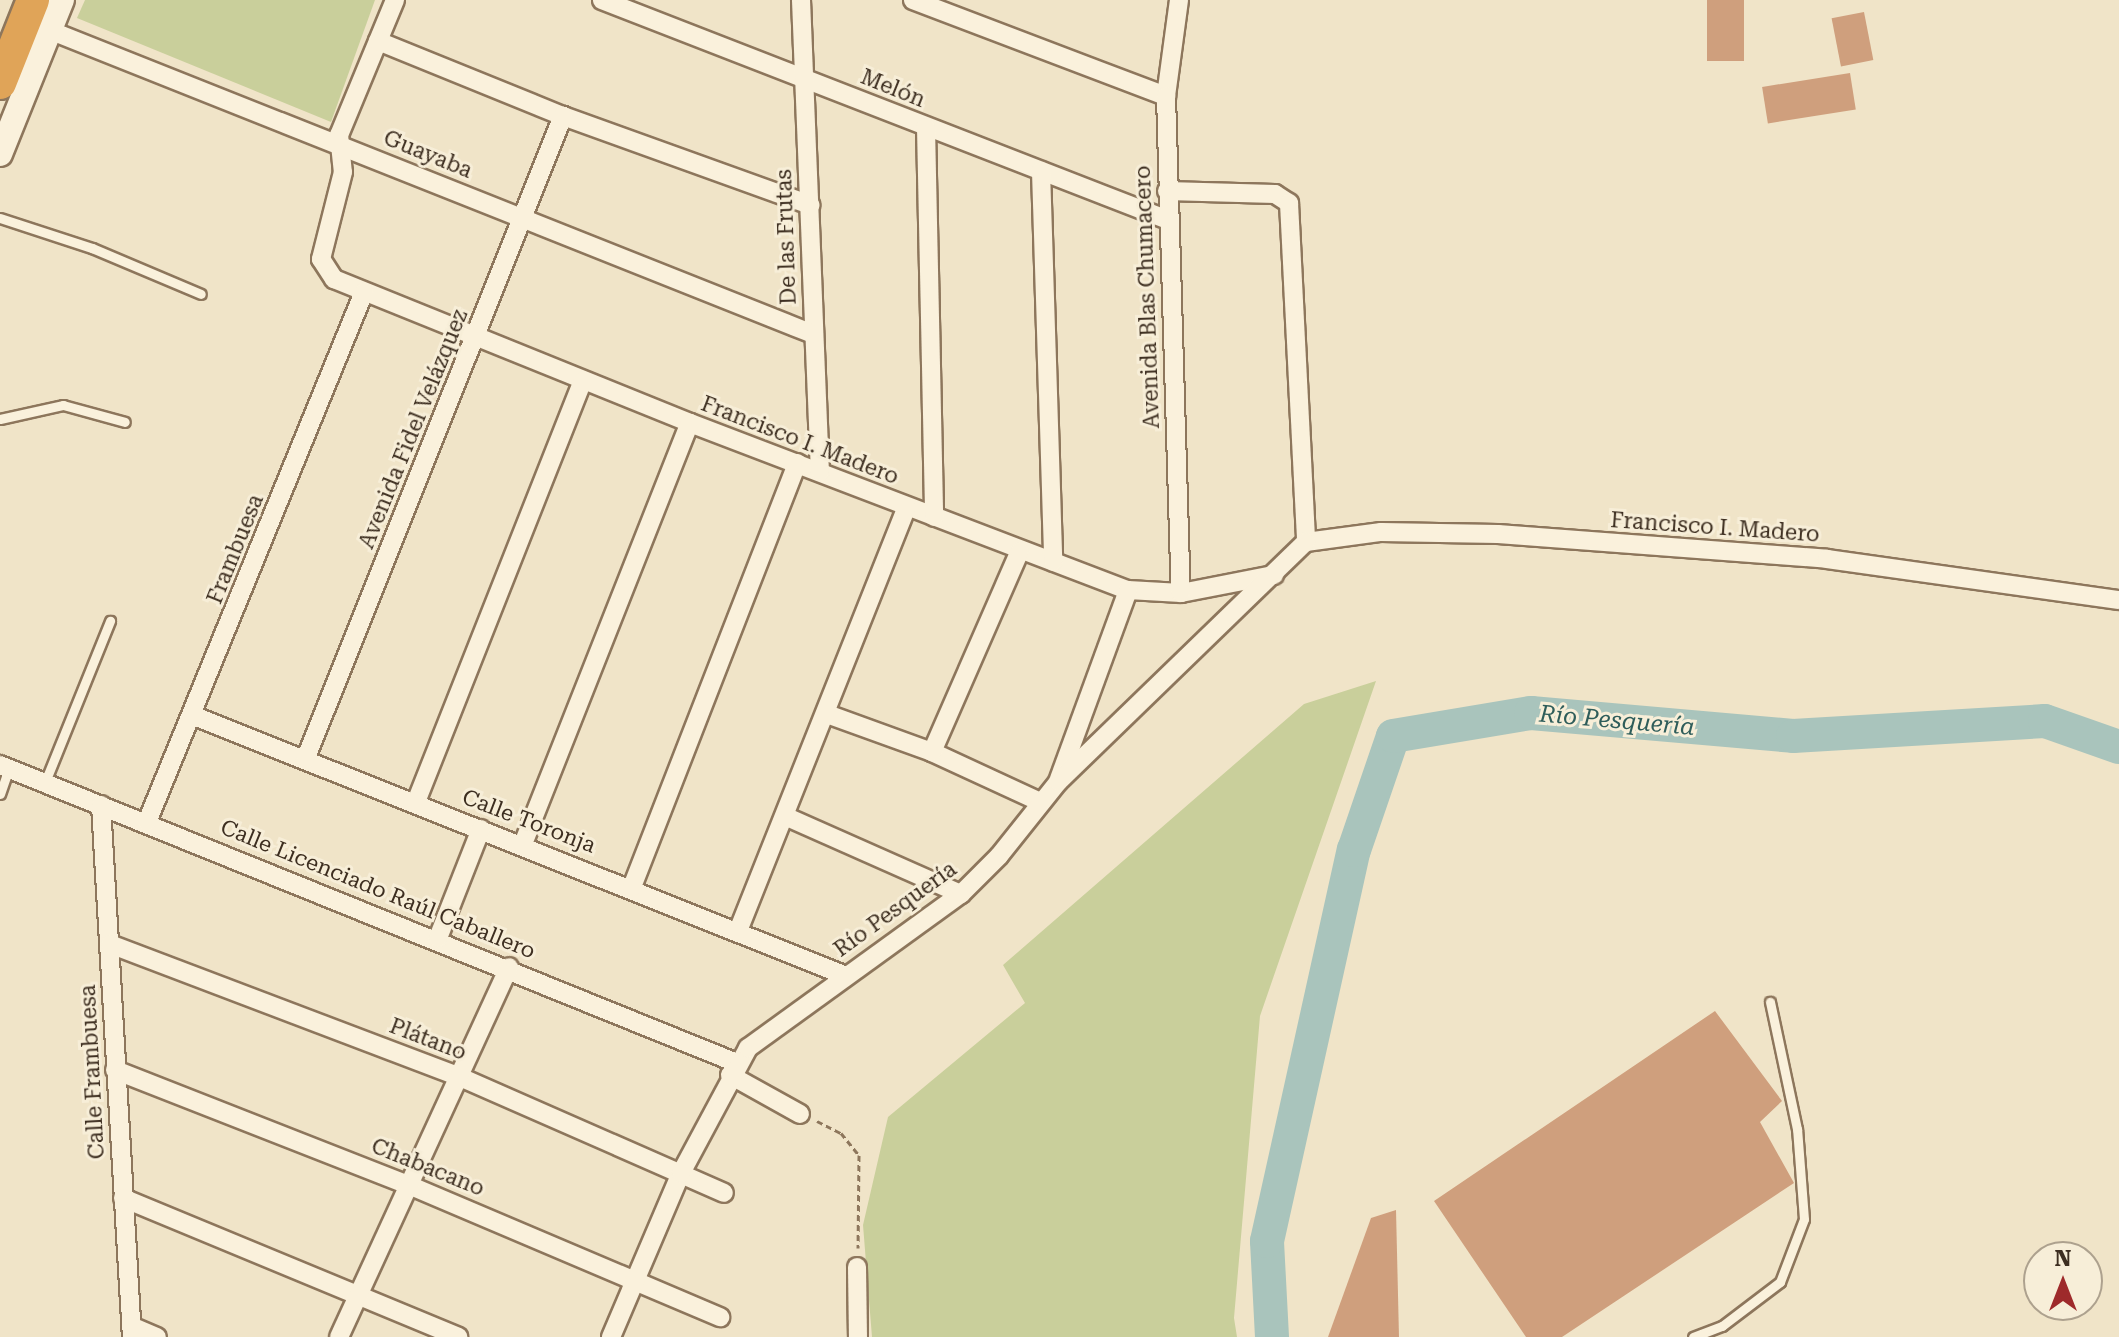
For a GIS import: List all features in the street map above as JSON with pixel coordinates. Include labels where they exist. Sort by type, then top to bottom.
[{"type":"highway","points":[[0,83],[36,17]]},
{"type":"street","points":[[0,154],[36,17],[62,0]]},
{"type":"street","points":[[337,144],[395,0]]},
{"type":"street","name":"Melón","points":[[602,0],[1168,220]]},
{"type":"street","name":"De las Frutas","points":[[801,0],[820,472]]},
{"type":"street","points":[[913,0],[1166,96]]},
{"type":"street","name":"Avenida Blas Chumacero","points":[[1179,0],[1166,96],[1181,593]]},
{"type":"street","name":"Guayaba","points":[[36,17],[337,144],[813,334]]},
{"type":"street","points":[[378,41],[563,116],[810,205]]},
{"type":"street","name":"Avenida Fidel Velázquez","points":[[305,760],[477,338],[563,116]]},
{"type":"street","points":[[926,127],[934,517]]},
{"type":"street","name":"Francisco I. Madero","points":[[337,144],[343,172],[322,251],[323,268],[364,292],[690,423],[1128,590],[1181,593],[1274,575]]},
{"type":"street","points":[[1041,171],[1053,562]]},
{"type":"street","points":[[1167,191],[1275,194],[1289,203],[1306,542]]},
{"type":"street","name":"Frambuesa","points":[[147,822],[194,716],[364,292]]},
{"type":"street","points":[[416,802],[583,381]]},
{"type":"street","points":[[523,844],[690,423]]},
{"type":"street","points":[[632,887],[797,463]]},
{"type":"street","points":[[738,931],[787,817],[907,507]]},
{"type":"street","name":"Francisco I. Madero","points":[[1306,542],[1381,532],[1498,534],[1842,561],[2119,600]]},
{"type":"street","name":"Río Pesquería","points":[[611,1337],[681,1173],[733,1069],[758,1038],[961,894],[999,856],[1058,782],[1306,542]]},
{"type":"street","points":[[932,752],[1020,551]]},
{"type":"street","points":[[1058,782],[1128,590]]},
{"type":"street","points":[[827,714],[932,752],[1040,802]]},
{"type":"street","name":"Calle Toronja","points":[[194,716],[632,887],[844,975]]},
{"type":"street","name":"Calle Licenciado Raúl Caballero","points":[[5,766],[509,967],[733,1069],[800,1114]]},
{"type":"street","name":"Calle Frambuesa","points":[[101,805],[131,1332]]},
{"type":"street","points":[[787,817],[961,894]]},
{"type":"street","points":[[438,938],[481,829]]},
{"type":"street","name":"Plátano","points":[[110,944],[460,1077],[724,1193]]},
{"type":"street","points":[[339,1337],[509,967]]},
{"type":"street","name":"Chabacano","points":[[115,1070],[411,1186],[720,1317]]},
{"type":"street","points":[[123,1198],[458,1337]]},
{"type":"street","points":[[857,1267],[858,1337]]},
{"type":"street","points":[[131,1332],[157,1337]]},
{"type":"lane","points":[[0,218],[92,248],[201,294]]},
{"type":"lane","points":[[0,419],[63,405],[125,422]]},
{"type":"lane","points":[[45,782],[110,621]]},
{"type":"lane","points":[[0,794],[5,766]]},
{"type":"lane","points":[[1693,1337],[1722,1326],[1780,1282],[1804,1219],[1797,1129],[1770,1002]]},
{"type":"path","points":[[800,1114],[841,1133],[859,1155],[857,1267]]},
{"type":"green space","points":[[85,0],[375,0],[331,122],[77,18]]},
{"type":"green space","points":[[1376,681],[1260,1016],[1234,1318],[1237,1337],[872,1337],[863,1225],[888,1117],[1025,1003],[1003,965],[1304,704]]},
{"type":"building","points":[[1707,0],[1744,0],[1744,61],[1707,61]]},
{"type":"building","points":[[1864,12],[1873,60],[1841,66],[1832,18]]},
{"type":"building","points":[[1850,73],[1856,110],[1768,123],[1762,87]]},
{"type":"building","points":[[1715,1011],[1782,1101],[1760,1122],[1794,1183],[1562,1337],[1526,1337],[1434,1201]]},
{"type":"building","points":[[1396,1210],[1399,1337],[1328,1337],[1371,1218]]},
{"type":"waterway","name":"Río Pesquería","points":[[1272,1337],[1267,1241],[1354,850],[1393,736],[1531,713],[1793,736],[2045,721],[2119,747]]}]
